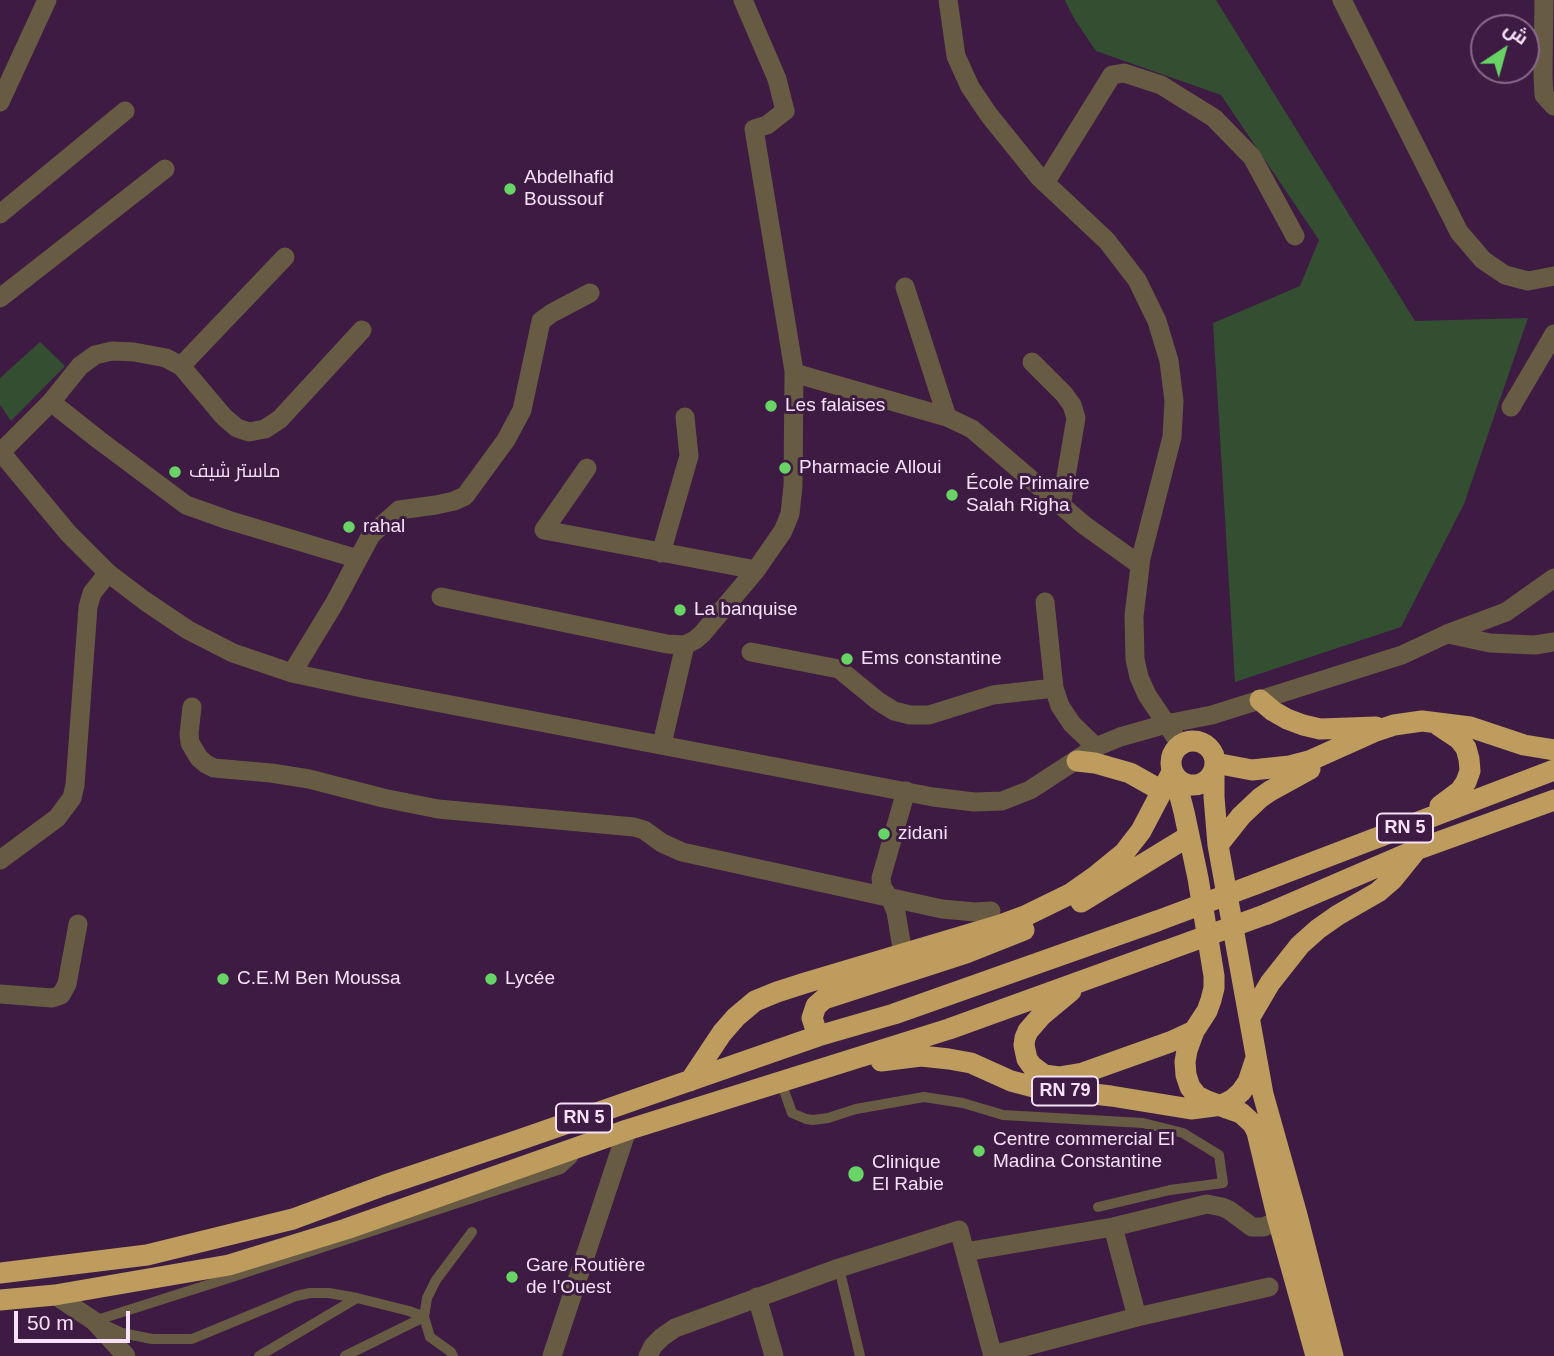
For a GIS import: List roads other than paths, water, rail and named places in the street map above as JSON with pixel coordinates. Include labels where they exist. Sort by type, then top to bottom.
[{"type":"highway","points":[[1260,700],[1273,711],[1303,726],[1320,729],[1364,726],[1385,728]]},
{"type":"highway","points":[[1414,824],[1460,791],[1469,771],[1466,748],[1459,739],[1433,722]]},
{"type":"highway","points":[[1214,766],[1271,769],[1290,766],[1385,728],[1408,723],[1433,722],[1470,727],[1524,745],[1554,750]]},
{"type":"highway","points":[[1316,1356],[1278,1220],[1257,1132],[1241,1113],[1197,1096],[1190,1087],[1186,1074],[1187,1050],[1194,1031],[1207,1012],[1214,988],[1202,900],[1189,836],[1170,780],[1170,760],[1175,749],[1180,744],[1191,741],[1203,743],[1212,752],[1218,845],[1263,1094],[1333,1356]]},
{"type":"highway","points":[[1218,845],[1250,806],[1270,791],[1314,766],[1326,753]]},
{"type":"highway","points":[[1077,761],[1187,784],[1200,784],[1211,776],[1214,766]]},
{"type":"highway","name":"RN 5","points":[[0,1273],[147,1255],[293,1219],[818,1036],[894,1014],[1157,921],[1554,770]]},
{"type":"highway","points":[[690,1081],[722,1033],[755,1001],[786,989],[1000,925],[1070,894],[1124,853],[1170,780]]},
{"type":"highway","name":"RN 5","points":[[0,1300],[55,1295],[229,1265],[346,1229],[627,1130],[949,1029],[1267,914],[1416,850],[1554,800]]},
{"type":"highway","points":[[818,1036],[812,1018],[816,1006],[824,999],[966,953],[1044,922],[1189,836]]},
{"type":"highway","points":[[1250,1017],[1270,983],[1300,945],[1338,915],[1378,892],[1399,872],[1416,850]]},
{"type":"highway","name":"RN 79","points":[[1087,979],[1041,1016],[1028,1031],[1025,1053],[1031,1066],[1044,1075],[1059,1077],[1083,1073],[1194,1031]]},
{"type":"highway","name":"RN 79","points":[[851,1059],[877,1062],[933,1056],[971,1063],[1011,1081],[1034,1087],[1111,1096],[1191,1110],[1222,1105]]},
{"type":"highway","points":[[1222,1105],[1233,1100],[1248,1082],[1256,1058]]},
{"type":"street","points":[[0,102],[47,0]]},
{"type":"street","points":[[441,597],[667,644],[685,645],[702,634],[783,531],[790,514],[793,486],[794,373],[754,129],[767,125],[785,111],[777,79],[743,0]]},
{"type":"street","points":[[948,0],[956,55],[970,87],[989,115],[1045,183],[1107,242],[1137,280],[1157,321],[1169,361],[1174,401],[1172,437],[1140,565],[1134,616],[1135,659],[1147,695],[1180,744]]},
{"type":"street","points":[[1342,0],[1460,232],[1483,260],[1505,275],[1528,281],[1554,276]]},
{"type":"street","points":[[1544,0],[1544,95],[1554,106]]},
{"type":"street","points":[[1045,183],[1112,75],[1124,73],[1161,85],[1214,118],[1252,158],[1295,236]]},
{"type":"street","points":[[0,214],[125,111]]},
{"type":"street","points":[[0,298],[165,169]]},
{"type":"street","points":[[181,366],[285,257]]},
{"type":"street","points":[[905,287],[947,417]]},
{"type":"street","points":[[292,673],[334,604],[370,536],[399,510],[436,505],[465,496],[506,440],[522,410],[541,321],[590,293]]},
{"type":"street","points":[[362,330],[280,419],[265,429],[249,432],[237,428],[224,417],[181,366],[166,358],[112,351],[95,355],[80,366],[51,402],[1,451],[68,533],[108,573],[188,630],[233,653],[292,673],[362,688],[933,797],[974,802],[1002,801],[1030,790],[1096,747],[1120,737],[1212,715],[1402,655],[1447,634],[1506,612],[1554,578]]},
{"type":"street","points":[[1511,407],[1554,334]]},
{"type":"street","points":[[1032,362],[1064,394],[1072,405],[1076,418],[1062,506]]},
{"type":"street","points":[[794,373],[947,417],[971,429],[1084,525],[1140,565]]},
{"type":"street","points":[[51,402],[186,505],[358,559]]},
{"type":"street","points":[[661,553],[689,456],[685,416]]},
{"type":"street","points":[[587,468],[544,530],[755,570]]},
{"type":"street","points":[[0,860],[57,818],[72,798],[88,607],[92,593],[108,573]]},
{"type":"street","points":[[1045,602],[1054,688],[1060,705],[1072,724],[1096,747]]},
{"type":"street","points":[[1447,634],[1490,643],[1535,645],[1554,642]]},
{"type":"street","points":[[663,744],[685,645]]},
{"type":"street","points":[[751,652],[839,668],[878,701],[894,711],[910,715],[929,715],[993,695],[1054,688]]},
{"type":"street","points":[[192,707],[190,743],[199,758],[214,768],[309,779],[438,809],[634,827],[682,852],[959,911],[991,911]]},
{"type":"street","points":[[903,954],[896,912],[882,887],[881,878],[906,791]]},
{"type":"street","points":[[0,994],[52,998],[61,995],[67,984],[78,924]]},
{"type":"street","points":[[552,1356],[627,1130]]},
{"type":"street","points":[[965,1252],[1113,1227],[1208,1205],[1229,1210],[1252,1227],[1264,1227],[1278,1220]]},
{"type":"street","points":[[1113,1227],[1137,1317]]},
{"type":"street","points":[[648,1356],[653,1346],[675,1328],[839,1268],[959,1230],[993,1355],[1137,1317],[1269,1287]]},
{"type":"street","points":[[55,1295],[94,1321],[126,1356]]},
{"type":"street","points":[[757,1297],[774,1356]]},
{"type":"lane","points":[[780,1082],[792,1113],[806,1119],[828,1118],[856,1109],[924,1097],[963,1103],[1003,1115],[1143,1123],[1182,1133],[1219,1155],[1223,1183],[1170,1190],[1098,1207]]},
{"type":"lane","points":[[94,1321],[561,1169],[572,1159],[579,1147]]},
{"type":"lane","points":[[449,1355],[430,1337],[424,1317],[427,1298],[436,1280],[472,1232]]},
{"type":"lane","points":[[839,1268],[860,1356]]},
{"type":"lane","points":[[94,1321],[122,1333],[152,1339],[192,1339],[296,1296],[310,1293],[357,1298],[424,1317]]},
{"type":"lane","points":[[259,1356],[357,1298]]},
{"type":"lane","points":[[345,1356],[424,1317]]},
{"type":"place","name":"Abdelhafid Boussouf","points":[[510,189]]},
{"type":"place","name":"Les falaises","points":[[771,406]]},
{"type":"place","name":"Pharmacie Alloui","points":[[785,468]]},
{"type":"place","name":"ماستر شيف","points":[[175,472]]},
{"type":"place","name":"École Primaire Salah Righa","points":[[952,495]]},
{"type":"place","name":"rahal","points":[[349,527]]},
{"type":"place","name":"La banquise","points":[[680,610]]},
{"type":"place","name":"Ems constantine","points":[[847,659]]},
{"type":"place","name":"zidani","points":[[884,834]]},
{"type":"place","name":"C.E.M Ben Moussa","points":[[223,979]]},
{"type":"place","name":"Lycée","points":[[491,979]]},
{"type":"place","name":"Centre commercial El Madina Constantine","points":[[979,1151]]},
{"type":"place","name":"Clinique El Rabie","points":[[856,1174]]},
{"type":"place","name":"Gare Routière de l'Ouest","points":[[512,1277]]}]
